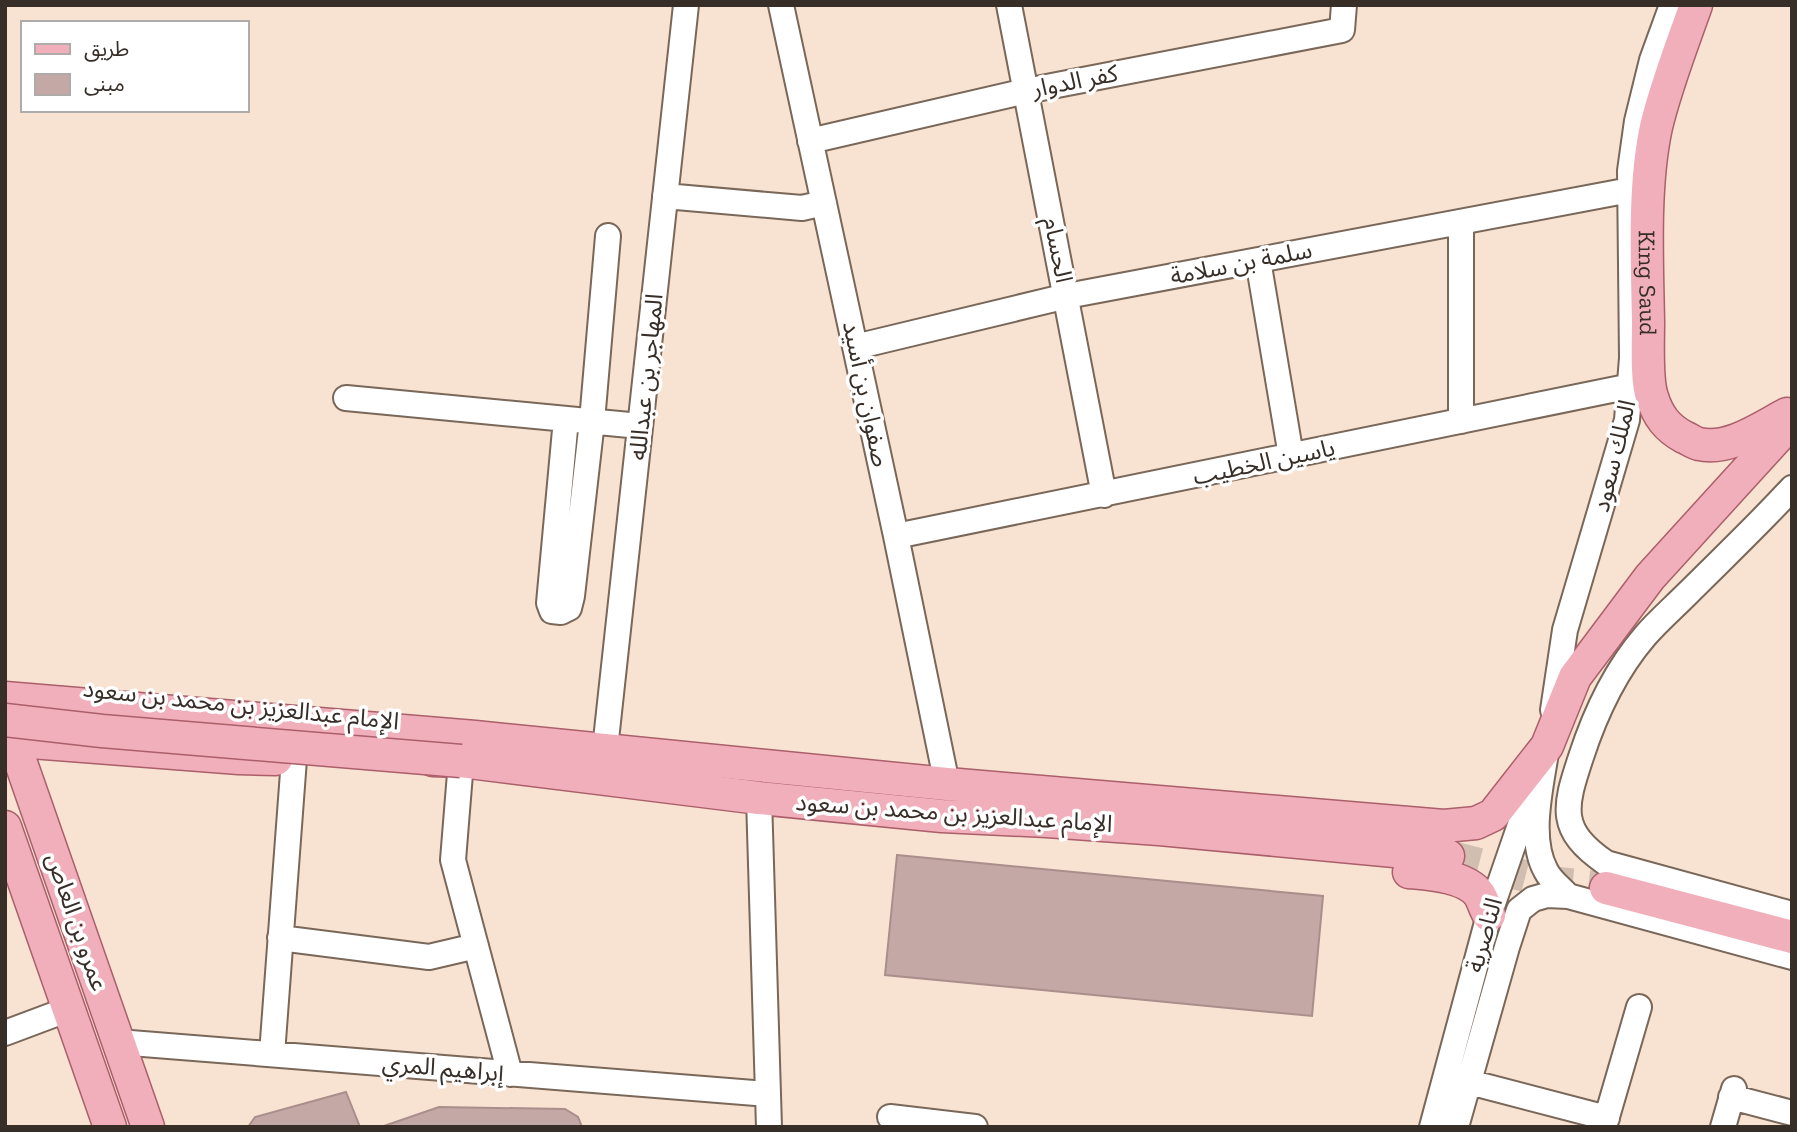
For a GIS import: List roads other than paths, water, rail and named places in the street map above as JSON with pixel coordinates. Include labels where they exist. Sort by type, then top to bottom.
[{"type":"main road","name":"King Saud","points":[[1696,5],[1673,71],[1651,107],[1656,128],[1650,172],[1647,235],[1651,395],[1661,419],[1673,431],[1697,444],[1716,445],[1743,437],[1792,412]]},
{"type":"main road","points":[[1446,841],[1493,815],[1547,746],[1575,677],[1650,578],[1792,421]]},
{"type":"main road","name":"الإمام عبدالعزيز بن محمد بن سعود","points":[[5,679],[377,718],[468,749]]},
{"type":"main road","name":"الإمام عبدالعزيز بن محمد بن سعود","points":[[5,698],[468,749],[759,798],[942,816],[1159,829],[1446,841]]},
{"type":"main road","name":"الإمام عبدالعزيز بن محمد بن سعود","points":[[7,729],[239,758],[294,759],[468,749]]},
{"type":"main road","name":"الإمام عبدالعزيز بن محمد بن سعود","points":[[7,729],[102,731],[468,749],[605,749],[947,784],[1446,841]]},
{"type":"main road","name":"عمرو بن العاص","points":[[7,729],[67,891],[148,1127]]},
{"type":"main road","points":[[942,816],[1054,836],[1440,875],[1478,892],[1489,915]]},
{"type":"main road","name":"عمرو بن العاص","points":[[5,827],[110,1127]]},
{"type":"main road","points":[[1606,887],[1792,937]]},
{"type":"main road","points":[[32,903],[67,891]]},
{"type":"street","name":"المهاجر بن عبدالله","points":[[605,749],[686,5]]},
{"type":"street","name":"صفوان بن أسيد","points":[[781,5],[947,784]]},
{"type":"street","name":"الحسام","points":[[1009,5],[1104,495]]},
{"type":"street","name":"كفر الدوار","points":[[810,141],[1026,90],[1342,30],[1344,5]]},
{"type":"street","name":"الملك سعود","points":[[1568,896],[1548,875],[1540,859],[1538,809],[1565,630],[1627,420],[1632,358],[1630,171],[1651,107],[1652,60],[1672,5]]},
{"type":"street","name":"سلمة بن سلامة","points":[[855,346],[1067,296],[1630,190]]},
{"type":"street","points":[[666,196],[802,208],[824,203]]},
{"type":"street","points":[[1461,222],[1461,421]]},
{"type":"street","points":[[566,419],[550,604],[552,611],[561,612],[569,608],[572,596],[592,421],[608,236]]},
{"type":"street","points":[[1258,260],[1292,456]]},
{"type":"street","name":"ياسين الخطيب","points":[[896,536],[1631,386]]},
{"type":"street","points":[[346,398],[640,426]]},
{"type":"street","points":[[1792,488],[1645,636],[1615,679],[1592,725],[1570,788],[1568,812],[1573,833],[1590,852],[1606,863],[1792,914]]},
{"type":"street","name":"الناصرية","points":[[1432,1127],[1489,915],[1547,746]]},
{"type":"street","points":[[468,749],[453,860],[510,1074]]},
{"type":"street","points":[[271,1054],[294,759]]},
{"type":"street","points":[[759,798],[769,1127]]},
{"type":"street","name":"الناصرية","points":[[1456,1127],[1519,910],[1532,899],[1547,895],[1568,896]]},
{"type":"street","points":[[1568,896],[1792,957]]},
{"type":"street","points":[[280,937],[429,957],[476,946]]},
{"type":"street","points":[[1469,1082],[1606,1122],[1639,1007]]},
{"type":"street","points":[[5,1033],[69,1009]]},
{"type":"street","name":"إبراهيم المري","points":[[118,1042],[768,1094]]},
{"type":"street","points":[[1723,1127],[1732,1093],[1792,1113]]},
{"type":"street","points":[[890,1117],[975,1127]]},
{"type":"tunnel","points":[[1448,856],[1548,882],[1606,888]]}]
